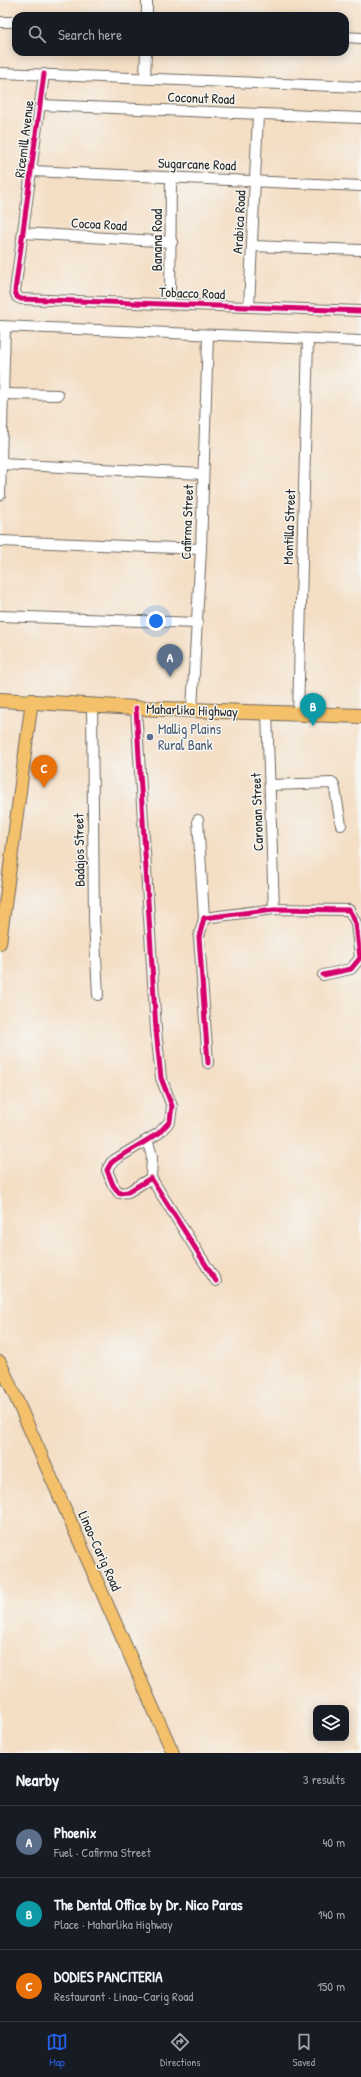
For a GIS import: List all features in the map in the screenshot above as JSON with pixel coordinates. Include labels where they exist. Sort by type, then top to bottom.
[{"type":"highway","name":"Maharlika Highway","points":[[0,700],[32,700],[136,708],[192,709],[298,715],[361,716]]},
{"type":"main road","points":[[0,943],[32,700]]},
{"type":"main road","name":"Linao-Carig Road","points":[[0,1362],[173,1753]]},
{"type":"street","points":[[147,0],[147,12]]},
{"type":"street","points":[[0,22],[12,22]]},
{"type":"street","points":[[349,37],[361,38]]},
{"type":"street","points":[[145,78],[146,56]]},
{"type":"street","points":[[0,73],[361,87]]},
{"type":"street","name":"Ricemill Avenue","points":[[21,299],[17,297],[15,291],[24,233],[44,74]]},
{"type":"street","name":"Coconut Road","points":[[40,105],[361,118]]},
{"type":"street","name":"Arabica Road","points":[[249,307],[258,114]]},
{"type":"street","name":"Sugarcane Road","points":[[32,171],[256,180],[361,186]]},
{"type":"street","name":"Banana Road","points":[[170,304],[172,242],[171,177]]},
{"type":"street","name":"Cocoa Road","points":[[24,233],[172,242]]},
{"type":"street","points":[[252,246],[361,250]]},
{"type":"street","name":"Tobacco Road","points":[[21,299],[361,312]]},
{"type":"street","points":[[0,495],[4,394],[3,327],[361,341]]},
{"type":"street","name":"Cafirma Street","points":[[192,709],[197,623],[208,336]]},
{"type":"street","name":"Montilla Street","points":[[298,715],[308,339]]},
{"type":"street","points":[[4,394],[58,396]]},
{"type":"street","points":[[1,464],[202,474]]},
{"type":"street","points":[[0,541],[200,549]]},
{"type":"street","points":[[0,616],[197,623]]},
{"type":"street","name":"Badajos Street","points":[[92,704],[94,920],[98,995]]},
{"type":"street","points":[[136,708],[157,1037],[161,1078],[172,1110],[170,1121],[166,1127],[148,1140],[116,1158],[107,1170],[113,1185],[119,1193],[128,1192],[151,1178]]},
{"type":"street","name":"Caronan Street","points":[[267,713],[274,909]]},
{"type":"street","points":[[270,785],[333,783],[336,789],[341,825]]},
{"type":"street","points":[[198,820],[204,918],[199,937],[208,1064]]},
{"type":"street","points":[[204,918],[274,909],[344,909],[352,913],[356,923],[360,958],[351,969],[323,975]]},
{"type":"street","points":[[148,1140],[152,1156],[151,1178],[216,1281]]},
{"type":"cycle path","points":[[44,74],[15,291],[17,297],[21,299],[361,311]]},
{"type":"cycle path","points":[[136,708],[156,1030],[161,1078],[172,1106],[170,1121],[159,1133],[116,1159],[111,1163],[107,1170],[113,1185],[119,1193],[128,1192],[151,1178],[216,1281]]},
{"type":"cycle path","points":[[208,1063],[199,937],[204,918],[274,909],[349,910],[356,923],[360,958],[351,969],[323,975]]},
{"type":"place","name":"Phoenix","points":[[170,677]]},
{"type":"place","name":"The Dental Office by Dr. Nico Paras","points":[[313,726]]},
{"type":"place","name":"Mallig Plains Rural Bank","points":[[150,737]]},
{"type":"place","name":"DODIES PANCITERIA","points":[[44,788]]}]
